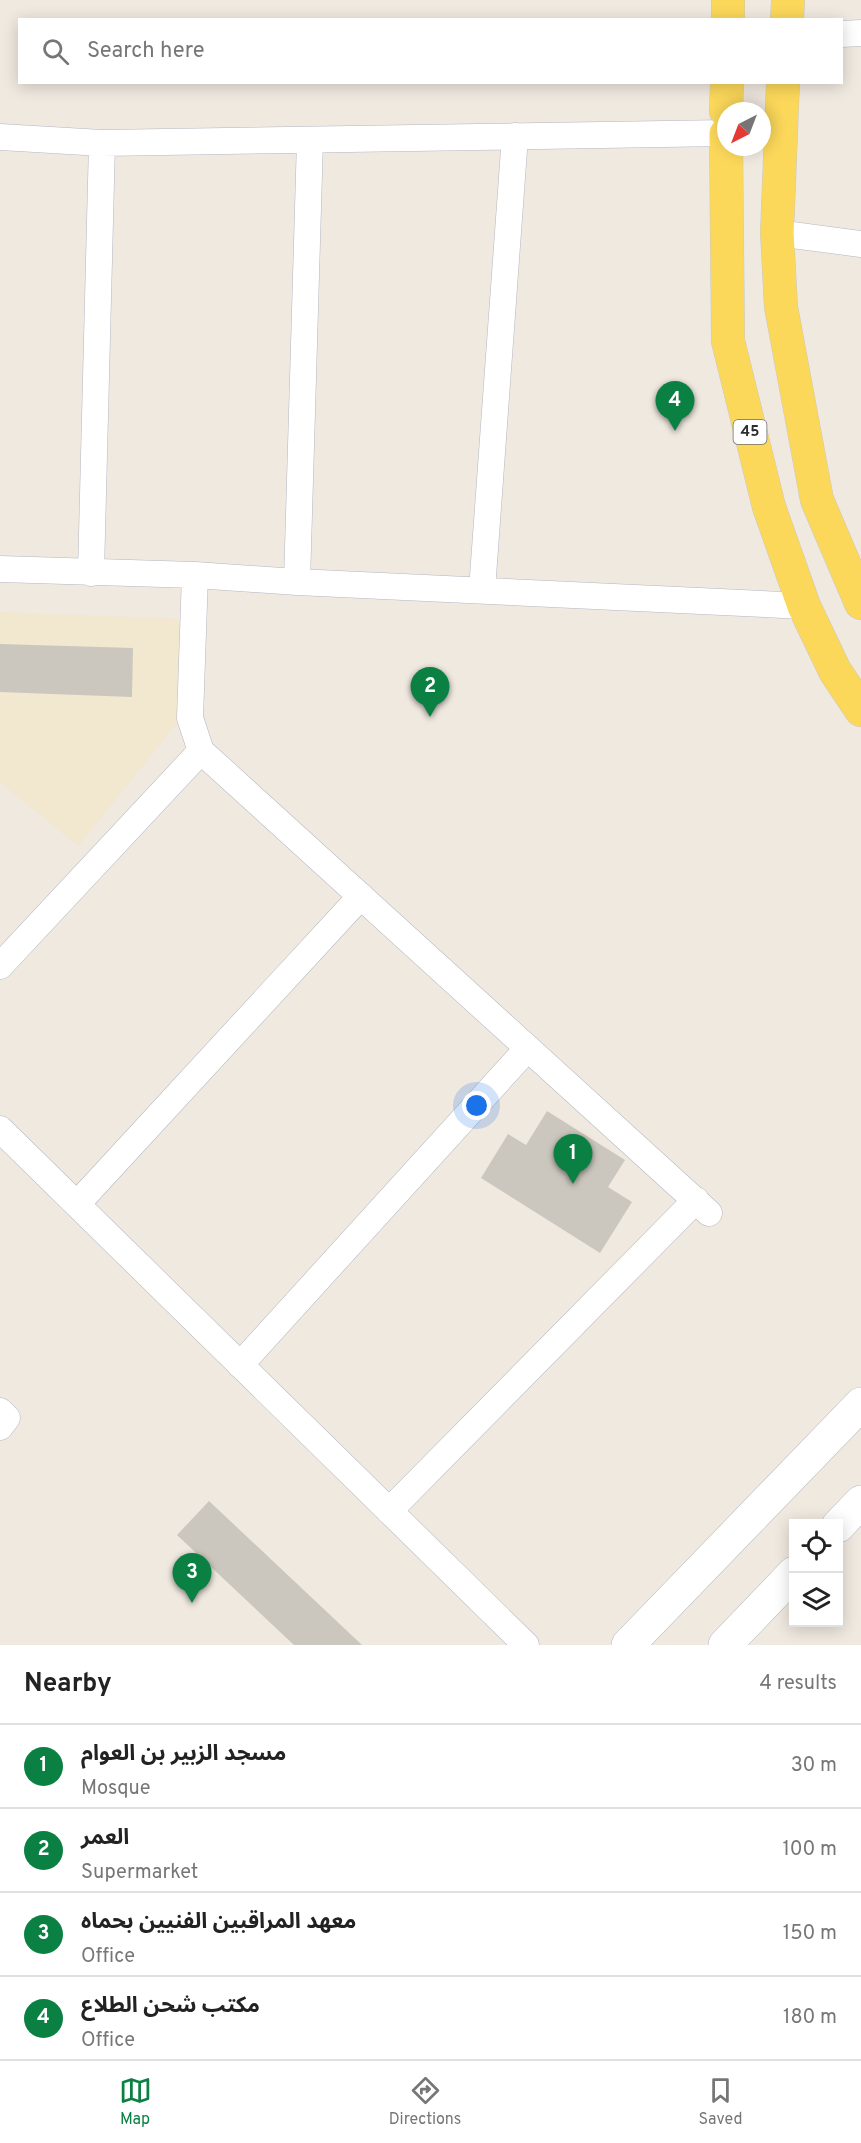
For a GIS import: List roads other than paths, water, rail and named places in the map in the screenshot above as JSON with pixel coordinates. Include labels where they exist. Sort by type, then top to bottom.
[{"type":"main road","points":[[728,0],[728,18]]},
{"type":"main road","points":[[787,18],[788,0]]},
{"type":"main road","points":[[726,102],[727,84]]},
{"type":"main road","points":[[783,84],[777,233],[781,307],[817,500],[861,603]]},
{"type":"main road","name":"45","points":[[726,156],[728,341],[769,507],[804,606],[835,671],[861,710]]},
{"type":"street","points":[[843,34],[861,33]]},
{"type":"street","points":[[0,137],[102,143],[717,133]]},
{"type":"street","points":[[482,590],[515,136]]},
{"type":"street","points":[[297,582],[310,140]]},
{"type":"street","points":[[91,573],[102,143]]},
{"type":"street","points":[[777,233],[861,244]]},
{"type":"street","points":[[0,569],[195,575],[297,582],[804,606]]},
{"type":"street","points":[[195,575],[190,718],[201,751],[703,1207],[389,1511]]},
{"type":"street","points":[[0,966],[201,751]]},
{"type":"street","points":[[77,1204],[361,896]]},
{"type":"street","points":[[240,1365],[528,1048]]},
{"type":"street","points":[[0,1129],[525,1645]]},
{"type":"street","points":[[628,1645],[861,1404]]},
{"type":"street","points":[[0,1411],[7,1418],[0,1427]]},
{"type":"street","points":[[843,1521],[861,1502]]},
{"type":"street","points":[[725,1645],[789,1578]]},
{"type":"place","name":"مكتب شحن الطلاع","points":[[675,431]]},
{"type":"place","name":"العمر","points":[[430,717]]},
{"type":"place","name":"مسجد الزبير بن العوام","points":[[573,1184]]},
{"type":"place","name":"معهد المراقبين الفنيين بحماه","points":[[192,1603]]}]
